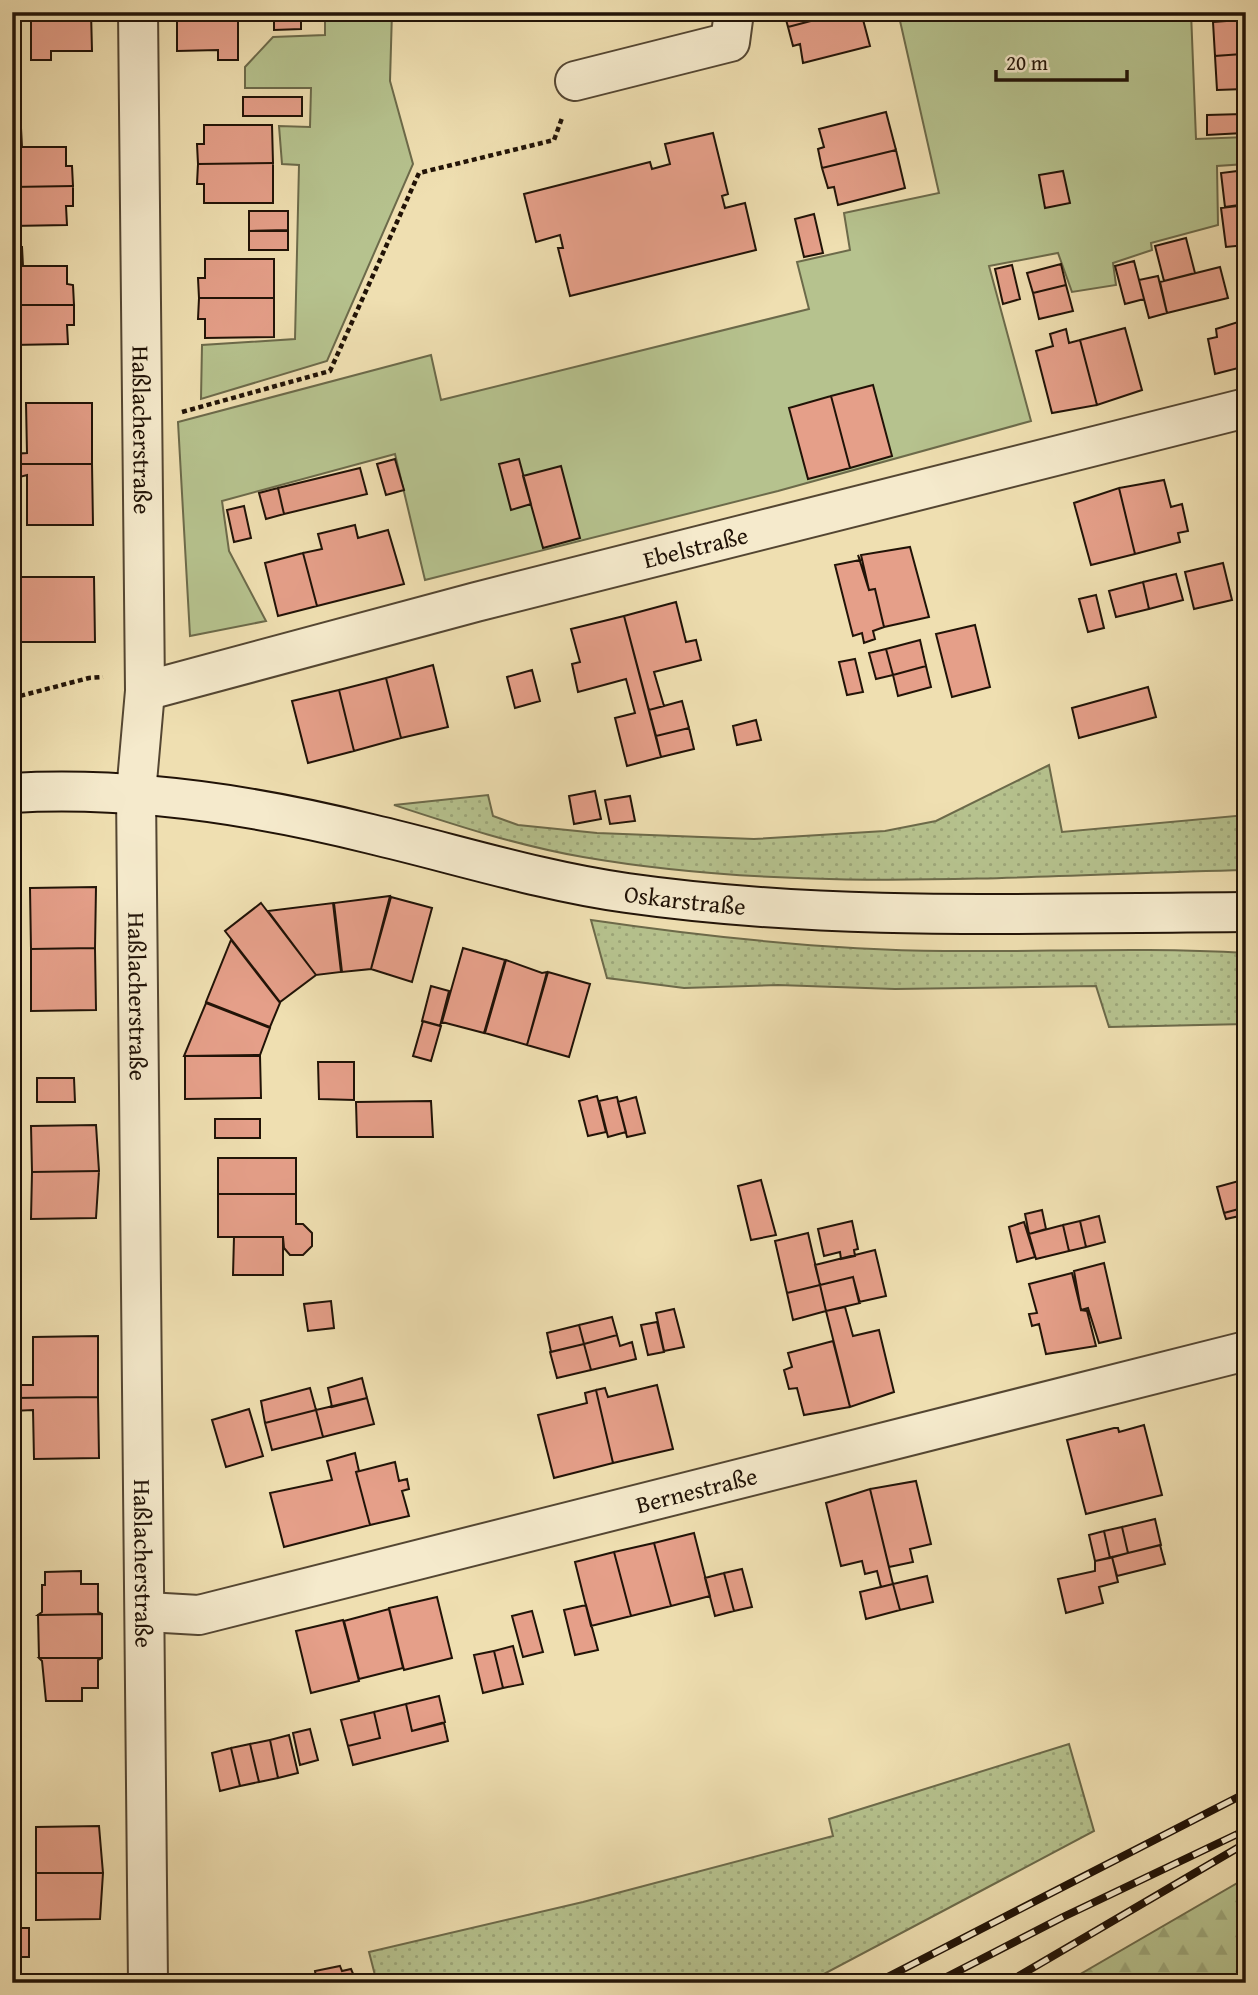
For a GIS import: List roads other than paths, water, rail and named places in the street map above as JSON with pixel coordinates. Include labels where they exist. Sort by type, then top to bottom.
[{"type":"street","name":"Haßlacherstraße","points":[[138,12],[145,683],[136,793],[148,1983]]},
{"type":"street","points":[[575,81],[730,42],[734,12]]},
{"type":"street","name":"Ebelstraße","points":[[145,683],[1246,408]]},
{"type":"street","points":[[12,793],[136,793]]},
{"type":"street","name":"Oskarstraße","points":[[136,793],[285,815],[462,858],[625,893],[791,912],[1246,912]]},
{"type":"street","name":"Bernestraße","points":[[146,1612],[199,1615],[1246,1351]]},
{"type":"railway","points":[[876,1983],[1246,1793]]},
{"type":"railway","points":[[935,1983],[1063,1917],[1246,1830]]},
{"type":"railway","points":[[1007,1983],[1246,1843]]}]
